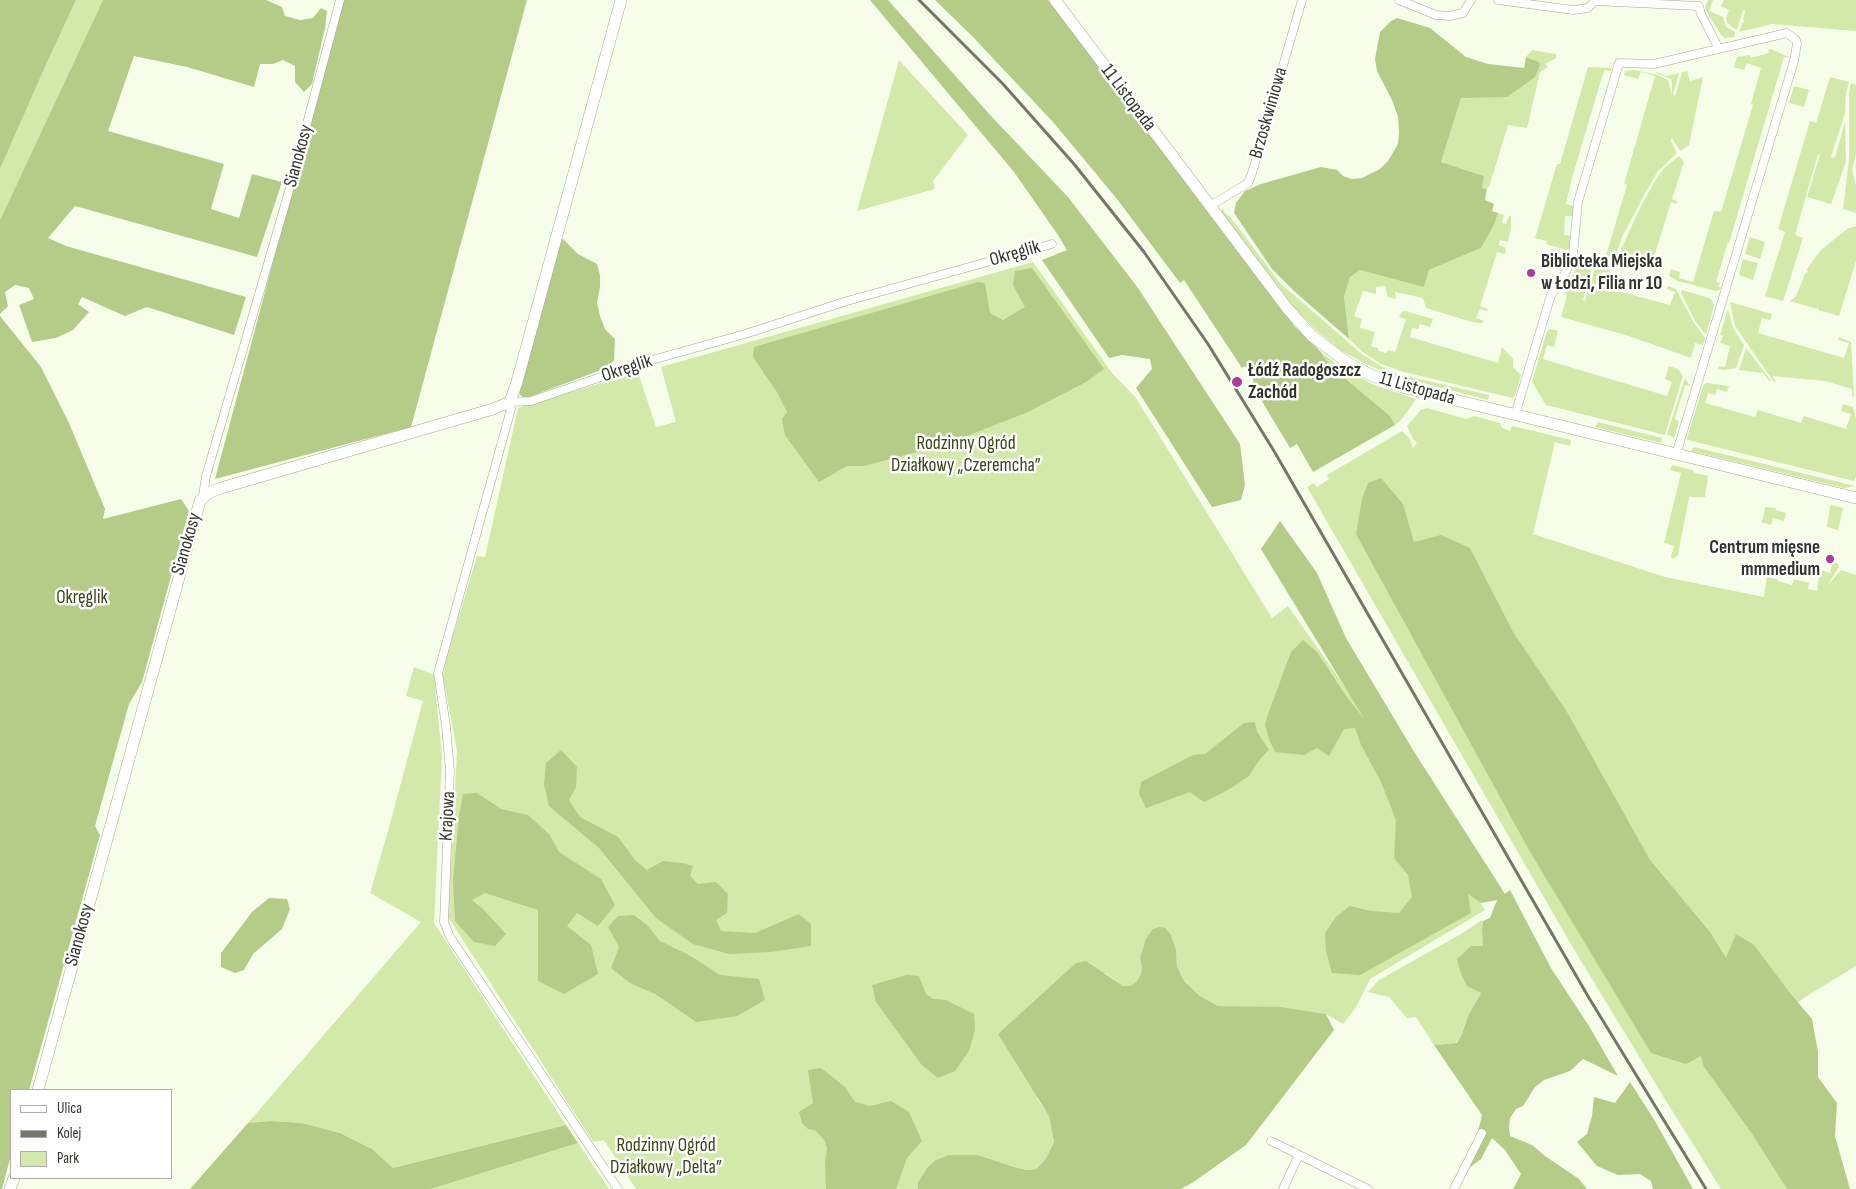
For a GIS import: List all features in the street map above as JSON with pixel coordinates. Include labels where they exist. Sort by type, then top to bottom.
[{"type":"street","name":"Sianokosy","points":[[38,1089],[197,509],[203,496],[206,476],[287,198],[340,0]]},
{"type":"street","points":[[510,402],[621,0]]},
{"type":"street","name":"11 Listopada","points":[[1055,0],[1297,320],[1309,333],[1337,356],[1364,372],[1389,383],[1856,498]]},
{"type":"street","name":"Brzoskwiniowa","points":[[1210,206],[1248,183],[1302,0]]},
{"type":"street","points":[[1399,0],[1431,13],[1450,16],[1462,13],[1471,0]]},
{"type":"street","points":[[1498,0],[1573,10],[1588,8],[1595,0],[1700,3],[1701,14],[1719,49]]},
{"type":"street","points":[[1515,415],[1551,295],[1566,272],[1573,255],[1578,202],[1619,63],[1654,64],[1787,33],[1794,38],[1797,44],[1792,68],[1676,455]]},
{"type":"street","name":"Okręglik","points":[[203,496],[221,488],[493,409],[510,402],[531,401],[645,362],[746,334],[846,301],[1052,244]]},
{"type":"street","name":"Krajowa","points":[[510,402],[510,409],[438,672],[450,771],[444,922],[450,938],[618,1189]]},
{"type":"street","points":[[1454,1189],[1482,1133]]},
{"type":"street","points":[[1271,1140],[1368,1189]]},
{"type":"street","points":[[1283,1189],[1299,1155]]},
{"type":"green space","points":[[0,0],[76,0],[0,169]]},
{"type":"green space","points":[[76,0],[103,0],[0,220],[0,169]]},
{"type":"green space","points":[[103,0],[266,0],[282,7],[285,16],[300,20],[313,18],[321,8],[327,11],[312,84],[304,92],[295,82],[295,66],[283,60],[273,64],[260,64],[254,87],[187,67],[134,56],[108,131],[224,164],[211,209],[239,218],[252,174],[282,182],[257,257],[75,206],[48,238],[66,246],[246,297],[234,335],[147,307],[125,316],[82,297],[78,304],[89,312],[73,330],[56,338],[32,342],[19,305],[34,299],[29,288],[15,285],[5,292],[8,306],[0,314],[0,220]]},
{"type":"green space","points":[[343,0],[527,0],[411,427],[215,479]]},
{"type":"green space","points":[[870,0],[888,0],[991,116],[1068,197],[1138,288],[1240,444],[1245,485],[1241,500],[1212,507],[1136,388],[1152,369],[1150,359],[1122,355],[1109,358],[1042,260],[1067,250],[1058,235],[1014,172]]},
{"type":"green space","points":[[935,0],[1048,0],[1295,327],[1340,374],[1390,416],[1395,425],[1313,472],[1297,444],[1290,448],[1251,383],[1254,381],[1245,366],[1242,368],[1184,280],[1180,283],[1117,199],[1053,122],[972,36]]},
{"type":"green space","points":[[1708,0],[1713,0],[1709,11],[1723,17],[1726,27],[1735,32],[1734,37],[1725,38],[1721,35],[1705,7]]},
{"type":"green space","points":[[1724,0],[1856,0],[1856,31],[1772,24],[1739,32],[1742,23],[1745,21],[1743,20],[1745,11],[1743,10],[1737,30],[1727,23],[1726,18],[1729,10],[1721,6]]},
{"type":"green space","points":[[1397,18],[1430,28],[1466,57],[1488,64],[1524,68],[1526,57],[1539,62],[1540,65],[1535,77],[1507,97],[1461,98],[1441,162],[1484,176],[1482,188],[1487,189],[1485,200],[1494,204],[1492,211],[1498,213],[1494,225],[1481,248],[1429,270],[1424,287],[1360,270],[1350,277],[1344,297],[1349,339],[1272,269],[1234,213],[1236,203],[1245,191],[1261,184],[1321,167],[1337,170],[1343,176],[1352,179],[1362,178],[1380,169],[1388,161],[1398,144],[1398,117],[1392,100],[1377,71],[1375,59],[1380,32]]},
{"type":"green space","points":[[1771,49],[1791,58],[1784,57],[1726,248],[1716,282],[1720,283],[1719,287],[1723,288],[1716,291],[1678,281],[1669,276],[1671,269],[1680,272],[1679,278],[1693,282],[1714,211],[1721,212],[1753,105],[1751,104],[1761,68],[1747,63],[1744,70],[1734,67],[1737,57],[1750,55],[1751,58],[1769,53],[1768,50]]},
{"type":"green space","points":[[1532,50],[1556,54],[1556,58],[1545,64],[1548,67],[1540,72],[1527,128],[1508,125],[1489,187],[1487,189],[1482,188],[1484,176],[1441,162],[1461,97],[1507,97],[1539,62],[1526,57]]},
{"type":"green space","points":[[899,60],[968,135],[933,181],[935,189],[857,211]]},
{"type":"green space","points":[[1588,67],[1612,68],[1611,71],[1605,70],[1602,77],[1572,178],[1566,204],[1574,206],[1574,216],[1565,216],[1564,235],[1572,236],[1572,244],[1566,250],[1546,244],[1547,241],[1535,238],[1557,164],[1560,164]]},
{"type":"green space","points":[[1634,70],[1658,75],[1668,80],[1672,95],[1671,79],[1656,73],[1666,76],[1679,73],[1673,95],[1675,96],[1682,72],[1687,71],[1690,81],[1703,77],[1689,145],[1680,151],[1672,138],[1671,141],[1677,153],[1658,171],[1645,193],[1622,237],[1614,260],[1605,259],[1627,185],[1624,184],[1655,76],[1641,72],[1638,79],[1624,75],[1625,71]]},
{"type":"green space","points":[[1830,77],[1849,82],[1846,93],[1845,113],[1831,157],[1835,158],[1845,121],[1846,162],[1831,204],[1807,197],[1820,155],[1818,154],[1795,235],[1803,238],[1783,301],[1765,296],[1785,232],[1778,229],[1810,121],[1816,123]]},
{"type":"green space","points":[[1851,83],[1856,85],[1856,153],[1852,170],[1856,186],[1856,213],[1843,209],[1849,160],[1849,93]]},
{"type":"green space","points":[[1794,86],[1809,90],[1804,107],[1789,103]]},
{"type":"green space","points":[[1679,156],[1684,162],[1672,199],[1678,202],[1676,204],[1671,202],[1652,263],[1619,254],[1654,183],[1664,168]]},
{"type":"green space","points":[[1222,207],[1280,283],[1363,355],[1393,373],[1489,395],[1488,400],[1389,374],[1342,351],[1316,330],[1293,306],[1222,213]]},
{"type":"green space","points":[[1498,213],[1504,215],[1502,223],[1506,224],[1509,216],[1511,216],[1511,228],[1508,242],[1500,240],[1499,245],[1506,248],[1505,254],[1497,252],[1480,306],[1488,309],[1487,311],[1480,309],[1476,318],[1484,321],[1482,323],[1472,322],[1426,308],[1423,298],[1395,292],[1396,299],[1388,297],[1385,286],[1376,287],[1376,294],[1363,291],[1354,316],[1362,319],[1360,328],[1375,332],[1371,346],[1378,348],[1378,351],[1386,353],[1388,350],[1395,352],[1406,319],[1399,317],[1405,311],[1433,319],[1430,327],[1420,324],[1418,329],[1412,328],[1410,337],[1498,363],[1502,347],[1513,359],[1513,367],[1521,375],[1513,398],[1404,372],[1381,364],[1364,353],[1349,339],[1344,297],[1350,277],[1360,270],[1424,286],[1429,270],[1481,248],[1494,225]]},
{"type":"green space","points":[[1856,226],[1856,261],[1839,316],[1818,310],[1819,305],[1817,309],[1790,301],[1796,296],[1805,274],[1808,272],[1807,269],[1821,250],[1847,229]]},
{"type":"green space","points":[[1750,237],[1765,242],[1760,259],[1745,254]]},
{"type":"green space","points":[[561,239],[578,254],[597,264],[600,275],[600,287],[597,303],[605,329],[615,339],[614,361],[604,369],[526,398],[521,396],[519,392]]},
{"type":"green space","points":[[1743,259],[1758,263],[1753,280],[1739,275]]},
{"type":"green space","points":[[1579,261],[1593,264],[1583,300],[1585,301],[1596,265],[1610,270],[1609,273],[1602,272],[1599,286],[1670,305],[1675,292],[1667,289],[1668,286],[1676,289],[1694,323],[1705,338],[1703,345],[1695,343],[1691,358],[1629,336],[1561,317],[1567,295],[1564,294],[1569,288],[1565,285],[1573,275]]},
{"type":"green space","name":"Rodzinny Ogród Działkowy „Czeremcha”","points":[[1033,262],[1112,373],[1136,398],[1272,618],[1288,606],[1386,745],[1485,910],[1370,979],[1356,1007],[1343,1024],[1326,1014],[1254,1007],[1218,1006],[1200,996],[1184,981],[1177,966],[1176,950],[1171,935],[1140,958],[1141,974],[1136,982],[1130,986],[1123,986],[1105,973],[1037,1098],[1049,1116],[1054,1142],[1045,1160],[1036,1169],[1027,1170],[1014,1167],[978,1155],[949,1155],[936,1160],[918,1182],[918,1189],[636,1189],[604,1140],[593,1142],[448,917],[457,751],[443,676],[447,656],[477,556],[485,557],[518,408],[638,372],[656,427],[676,422],[661,367]]},
{"type":"green space","points":[[1032,268],[1104,369],[1086,382],[1028,412],[967,436],[913,453],[864,466],[847,466],[819,482],[785,435],[782,419],[787,412],[777,392],[753,357],[754,347],[978,282],[985,283],[990,313],[1003,320],[1025,307],[1013,285],[1015,271]]},
{"type":"green space","points":[[1682,290],[1711,299],[1714,305],[1706,335],[1696,322],[1681,293]]},
{"type":"green space","points":[[1730,302],[1772,314],[1770,320],[1762,318],[1758,333],[1844,358],[1849,343],[1838,340],[1839,337],[1851,342],[1854,397],[1852,396],[1852,389],[1825,381],[1772,376],[1776,381],[1774,382],[1735,326]]},
{"type":"green space","points":[[1728,309],[1733,328],[1744,345],[1736,368],[1725,370],[1718,369],[1719,366],[1725,367],[1730,346],[1720,343],[1723,336],[1720,335]]},
{"type":"green space","name":"Okręglik","points":[[0,316],[41,367],[69,423],[105,509],[103,519],[181,499],[189,511],[142,682],[129,704],[95,826],[100,835],[29,1089],[10,1089],[10,1159],[2,1189],[0,1189]]},
{"type":"green space","points":[[1550,329],[1558,331],[1554,347],[1547,345],[1543,359],[1667,396],[1672,382],[1665,379],[1669,366],[1678,369],[1683,376],[1665,435],[1546,405],[1532,382],[1547,331]]},
{"type":"green space","points":[[1746,348],[1771,381],[1763,373],[1739,370]]},
{"type":"green space","points":[[1321,352],[1341,367],[1374,385],[1416,399],[1401,420],[1395,425],[1390,416],[1340,374],[1325,359]]},
{"type":"green space","points":[[1685,378],[1690,386],[1685,385],[1675,419],[1679,421],[1674,438],[1667,434]]},
{"type":"green space","points":[[1704,384],[1729,386],[1727,392],[1717,389],[1715,395],[1708,393],[1705,403],[1755,417],[1758,410],[1801,423],[1804,416],[1846,429],[1851,414],[1841,411],[1843,404],[1853,407],[1856,419],[1856,477],[1854,481],[1688,440],[1702,389]]},
{"type":"green space","points":[[1427,408],[1466,419],[1474,416],[1500,423],[1502,428],[1510,431],[1512,426],[1571,440],[1570,446],[1555,442],[1533,534],[1665,577],[1764,597],[1767,577],[1792,585],[1794,579],[1809,583],[1808,589],[1817,591],[1820,570],[1830,573],[1833,562],[1838,564],[1839,567],[1827,586],[1841,570],[1856,575],[1856,966],[1807,996],[1704,1067],[1752,1134],[1787,1189],[1721,1189],[1572,946],[1307,487],[1314,483],[1317,487],[1329,479],[1327,475],[1402,431],[1409,438],[1413,448],[1417,443],[1407,426],[1421,410]]},
{"type":"green space","points":[[1598,422],[1662,438],[1661,443],[1595,427]]},
{"type":"green space","points":[[1694,447],[1855,486],[1844,488],[1691,451]]},
{"type":"green space","points":[[1672,465],[1708,476],[1705,497],[1689,497],[1678,555],[1673,559],[1671,557],[1674,546],[1664,543],[1681,473],[1670,470]]},
{"type":"green space","points":[[1381,478],[1403,504],[1414,542],[1441,535],[1470,548],[1513,632],[1567,712],[1650,860],[1710,932],[1726,958],[1736,934],[1754,945],[1812,1019],[1818,1052],[1818,1077],[1837,1103],[1835,1136],[1850,1189],[1787,1189],[1752,1134],[1704,1067],[1701,1056],[1686,1064],[1651,1053],[1529,850],[1356,534],[1362,499],[1368,483]]},
{"type":"green space","points":[[1830,506],[1843,508],[1838,530],[1827,527]]},
{"type":"green space","points":[[1765,507],[1776,508],[1776,510],[1786,513],[1784,521],[1773,518],[1771,525],[1761,522]]},
{"type":"green space","points":[[1280,521],[1317,573],[1346,638],[1413,750],[1505,894],[1510,890],[1551,968],[1589,1026],[1618,1076],[1583,1059],[1570,1071],[1544,1080],[1535,1087],[1523,1106],[1516,1109],[1510,1118],[1510,1136],[1532,1145],[1579,1179],[1587,1189],[1513,1189],[1521,1174],[1505,1150],[1492,1138],[1481,1159],[1469,1168],[1482,1115],[1434,1045],[1457,1043],[1468,1016],[1481,993],[1467,986],[1457,959],[1471,946],[1483,946],[1483,921],[1490,918],[1497,900],[1481,903],[1468,894],[1471,913],[1360,975],[1332,973],[1326,951],[1325,933],[1336,917],[1350,906],[1371,911],[1399,913],[1412,897],[1408,875],[1394,858],[1396,820],[1381,782],[1361,745],[1355,728],[1344,729],[1329,756],[1317,748],[1304,755],[1275,752],[1269,739],[1265,725],[1267,717],[1291,652],[1303,640],[1317,652],[1346,696],[1365,720],[1261,549]]},
{"type":"green space","points":[[414,667],[434,675],[442,756],[434,923],[566,1125],[393,1168],[372,1149],[340,1133],[302,1123],[271,1121],[248,1123],[421,922],[370,893],[423,701],[406,696]]},
{"type":"green space","points":[[1255,722],[1257,732],[1269,750],[1260,759],[1249,776],[1228,790],[1204,802],[1190,792],[1146,808],[1139,794],[1141,782],[1193,755],[1205,754],[1244,723]]},
{"type":"green space","points":[[561,750],[577,767],[576,787],[569,800],[580,817],[618,837],[635,860],[647,870],[663,861],[682,863],[693,866],[690,876],[698,884],[716,882],[728,894],[727,913],[716,920],[721,931],[755,933],[799,914],[811,924],[811,946],[771,952],[729,954],[693,944],[656,918],[599,848],[549,806],[544,784],[546,763]]},
{"type":"green space","points":[[477,793],[501,809],[528,815],[549,834],[559,852],[601,879],[615,905],[598,926],[577,913],[567,926],[591,945],[598,974],[564,994],[538,981],[538,910],[485,893],[472,900],[506,934],[495,946],[474,942],[455,921],[453,880],[459,816],[463,794]]},
{"type":"green space","points":[[269,898],[287,899],[290,909],[282,929],[253,954],[244,970],[235,973],[221,967],[221,953],[252,912]]},
{"type":"green space","points":[[634,915],[647,925],[660,941],[689,955],[720,975],[759,979],[765,1000],[737,1016],[696,1022],[657,995],[630,983],[611,968],[619,947],[608,927],[618,916]]},
{"type":"green space","points":[[1482,920],[1484,946],[1481,993],[1456,1043],[1434,1045],[1416,1017],[1407,1018],[1389,997],[1368,992],[1379,980],[1461,934]]},
{"type":"green space","points":[[1165,928],[1171,935],[1176,950],[1177,966],[1184,981],[1200,996],[1218,1006],[1280,1007],[1326,1014],[1334,1030],[1246,1145],[1181,1189],[918,1189],[918,1182],[928,1167],[936,1160],[949,1155],[978,1155],[1027,1170],[1036,1169],[1045,1160],[1054,1142],[1049,1116],[998,1034],[1076,963],[1086,961],[1123,986],[1130,986],[1136,982],[1141,974],[1140,958],[1146,939],[1153,929]]},
{"type":"green space","points":[[907,975],[919,976],[926,994],[933,999],[946,1000],[974,1014],[975,1030],[969,1051],[955,1071],[938,1078],[921,1064],[876,1002],[872,985]]},
{"type":"green space","points":[[821,1068],[845,1087],[855,1102],[870,1106],[891,1101],[909,1112],[922,1141],[907,1158],[896,1189],[826,1189],[825,1162],[827,1148],[825,1141],[815,1130],[808,1129],[802,1123],[799,1112],[813,1103],[808,1070]]},
{"type":"green space","points":[[1630,1082],[1655,1121],[1693,1189],[1653,1189],[1651,1181],[1640,1174],[1618,1175],[1597,1166],[1577,1142],[1587,1134],[1592,1116],[1594,1097],[1615,1103]]},
{"type":"green space","points":[[271,1121],[302,1123],[340,1133],[372,1149],[393,1168],[566,1125],[578,1143],[431,1189],[190,1189],[248,1123]]},
{"type":"green space","name":"Rodzinny Ogród Działkowy „Delta”","points":[[578,1143],[609,1189],[431,1189]]},
{"type":"railway","points":[[919,0],[1003,84],[1074,164],[1144,252],[1208,344],[1274,451],[1589,998],[1706,1189]]},
{"type":"place","name":"Biblioteka Miejska w Łodzi, Filia nr 10","points":[[1531,273]]},
{"type":"place","name":"Łódź Radogoszcz Zachód","points":[[1237,382]]},
{"type":"place","name":"Centrum mięsne mmmedium","points":[[1830,559]]}]
